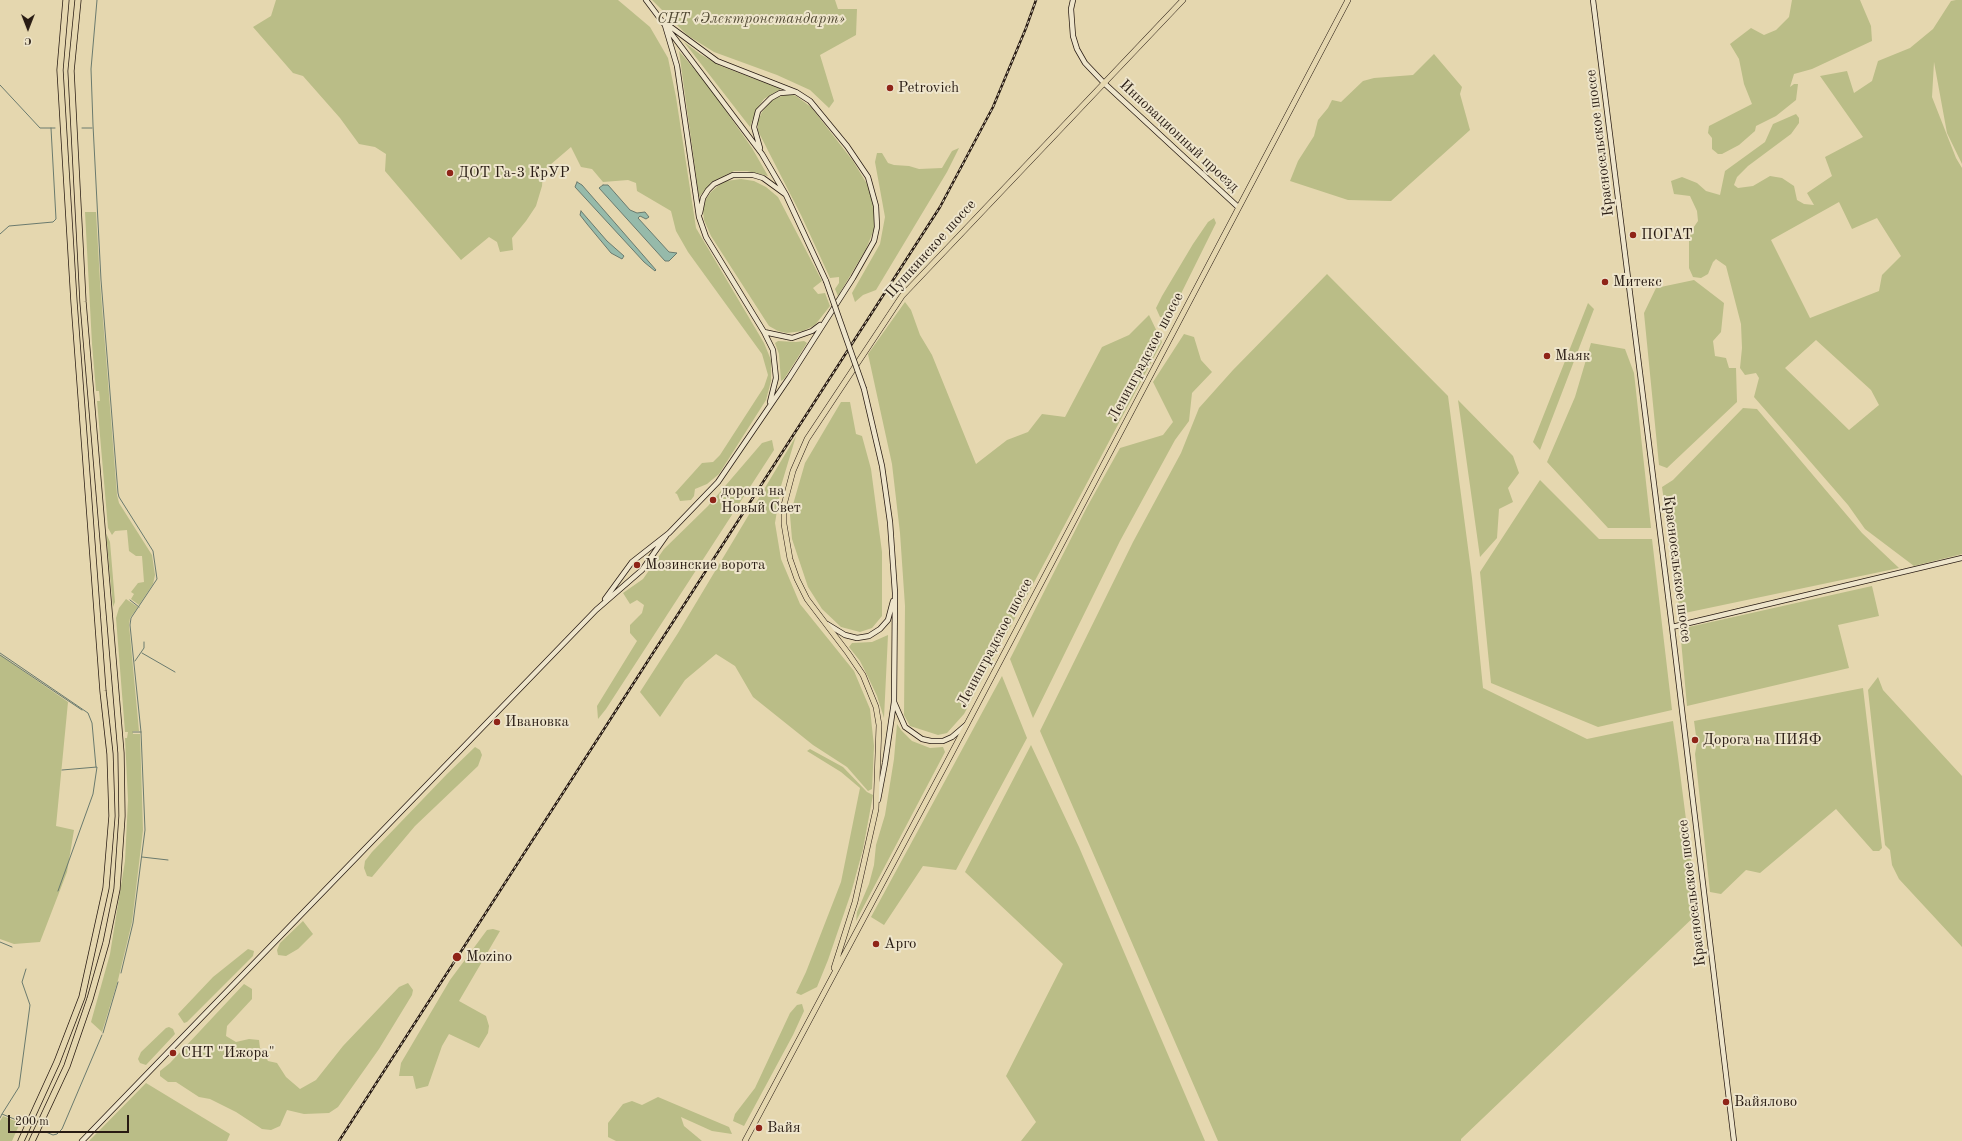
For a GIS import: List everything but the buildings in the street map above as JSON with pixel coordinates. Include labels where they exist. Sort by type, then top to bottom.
[{"type":"highway","points":[[20,1141],[57,1062],[82,996],[106,888],[112,816],[110,754],[103,691],[74,302],[60,70],[66,0]]},
{"type":"highway","points":[[32,1141],[67,1066],[90,999],[106,943],[117,889],[122,816],[121,753],[83,302],[71,71],[78,0]]},
{"type":"main road","name":"Пушкинское шоссе","points":[[831,978],[855,902],[876,809],[879,742],[876,707],[862,675],[807,599],[797,579],[790,559],[784,524],[784,505],[793,471],[807,439],[902,296],[1183,0]]},
{"type":"main road","name":"Ленинградское шоссе","points":[[831,978],[1348,0]]},
{"type":"main road","points":[[745,1141],[831,978]]},
{"type":"street","points":[[646,0],[762,154],[786,195],[826,281],[864,389],[874,428],[884,480],[890,522],[895,593],[894,702],[885,763],[876,809]]},
{"type":"street","name":"Инновационный проезд","points":[[1073,0],[1072,23],[1077,49],[1085,63],[1104,83],[1238,208]]},
{"type":"street","name":"Красносельское шоссе","points":[[1593,0],[1672,627],[1734,1141]]},
{"type":"street","points":[[600,606],[627,569],[642,554],[666,536],[718,482],[766,412],[868,254],[876,234],[878,216],[868,177],[861,164],[814,105],[796,92],[717,61],[699,50],[664,22]]},
{"type":"street","points":[[664,22],[677,66],[699,217],[706,237],[764,332],[773,350],[776,364],[776,378],[773,395],[766,412]]},
{"type":"street","points":[[762,154],[754,131],[758,111],[764,103],[776,95],[785,92],[796,92]]},
{"type":"street","points":[[699,217],[703,198],[708,190],[714,184],[733,175],[753,175],[763,178],[786,195]]},
{"type":"street","points":[[764,332],[780,337],[792,338],[812,331],[824,323]]},
{"type":"street","points":[[82,1141],[600,606],[635,577],[648,562],[666,536]]},
{"type":"street","points":[[642,554],[647,555],[648,562]]},
{"type":"street","points":[[1672,627],[1962,558]]},
{"type":"street","points":[[627,569],[628,575],[635,577]]},
{"type":"street","points":[[826,624],[845,635],[857,638],[868,636],[880,629],[888,620],[895,593]]},
{"type":"street","points":[[894,702],[905,727],[922,739],[931,742],[943,741],[952,737],[966,725]]},
{"type":"green space","points":[[276,0],[618,0],[650,27],[668,58],[676,97],[696,228],[764,343],[771,360],[771,381],[766,400],[719,474],[707,484],[695,489],[694,496],[691,500],[680,501],[675,493],[702,463],[713,462],[720,455],[764,387],[768,375],[762,354],[688,252],[676,231],[671,211],[637,191],[636,183],[628,180],[603,182],[592,169],[581,167],[571,147],[543,171],[542,186],[536,206],[512,238],[513,250],[500,252],[497,242],[489,237],[461,260],[385,171],[386,154],[375,147],[359,144],[340,118],[303,76],[293,73],[253,27],[271,16]]},
{"type":"green space","name":"СНТ «Электронстандарт»","points":[[652,0],[835,0],[838,9],[857,9],[856,35],[820,55],[834,101],[829,108],[810,90],[777,75],[714,52],[687,35]]},
{"type":"green space","points":[[1792,0],[1860,0],[1871,26],[1872,41],[1812,69],[1794,74],[1790,87],[1794,84],[1798,84],[1796,100],[1776,116],[1756,126],[1755,131],[1739,145],[1722,154],[1718,154],[1712,149],[1712,138],[1708,133],[1709,126],[1752,104],[1744,84],[1739,59],[1730,44],[1751,28],[1764,35],[1776,30],[1789,17]]},
{"type":"green space","points":[[1962,0],[1962,164],[1947,133],[1934,62],[1932,97],[1956,158],[1962,168],[1962,554],[1914,566],[1865,529],[1848,505],[1754,397],[1759,378],[1756,373],[1745,375],[1740,368],[1742,348],[1741,324],[1726,266],[1716,259],[1713,262],[1708,274],[1701,278],[1693,277],[1689,268],[1689,234],[1698,221],[1697,211],[1690,196],[1674,194],[1671,181],[1682,177],[1697,183],[1706,191],[1720,195],[1725,171],[1765,142],[1773,124],[1796,114],[1799,118],[1799,123],[1791,134],[1748,166],[1737,177],[1734,185],[1738,188],[1753,186],[1770,176],[1782,178],[1794,186],[1797,200],[1804,204],[1814,205],[1807,193],[1832,176],[1825,157],[1863,137],[1820,76],[1847,71],[1854,93],[1872,81],[1878,61],[1910,48],[1933,29],[1951,1]],"holes":[[[1839,202],[1852,229],[1877,218],[1901,256],[1882,275],[1879,291],[1810,318],[1771,240]],[[1816,340],[1871,390],[1879,405],[1849,430],[1785,368]]]},
{"type":"green space","points":[[684,42],[700,54],[721,66],[781,89],[764,99],[756,110],[750,127]]},
{"type":"green space","points":[[679,51],[707,84],[752,148],[768,176],[747,171],[734,171],[712,182],[699,197]]},
{"type":"green space","points":[[1434,54],[1462,87],[1460,94],[1470,130],[1391,201],[1348,200],[1290,181],[1298,161],[1314,136],[1318,120],[1328,108],[1332,100],[1341,102],[1363,81],[1374,78],[1413,75]]},
{"type":"green space","points":[[790,94],[796,96],[811,107],[853,161],[867,184],[874,204],[875,227],[866,249],[838,296],[835,289],[839,283],[839,277],[830,278],[801,215],[758,131],[758,121],[762,112],[770,102],[778,97]]},
{"type":"green space","points":[[959,148],[947,172],[876,290],[863,295],[855,302],[852,293],[880,244],[885,217],[875,162],[877,153],[882,153],[888,163],[894,165],[909,166],[919,169],[942,168],[952,151]]},
{"type":"green space","points":[[741,179],[754,181],[766,187],[778,197],[822,281],[813,288],[818,294],[825,293],[830,306],[815,325],[803,331],[787,333],[778,331],[769,326],[711,236],[704,220],[703,210],[706,199],[711,192],[726,181]]},
{"type":"green space","points":[[85,212],[96,212],[117,495],[119,503],[152,555],[155,575],[153,584],[139,605],[131,599],[134,594],[131,592],[138,583],[144,582],[142,556],[136,556],[129,551],[127,530],[115,531],[112,535],[108,528],[97,401],[100,401],[99,391],[96,391],[92,344]]},
{"type":"green space","points":[[1214,218],[1216,223],[1169,318],[1160,317],[1156,308],[1162,296],[1193,244],[1208,222]]},
{"type":"green space","points":[[1327,274],[1448,396],[1472,578],[1483,688],[1587,739],[1673,721],[1698,913],[1461,1139],[1461,1141],[1218,1141],[1040,731],[1133,542],[1181,453],[1199,408],[1233,370]]},
{"type":"green space","points":[[1694,280],[1724,303],[1721,332],[1713,341],[1715,356],[1726,358],[1729,368],[1736,368],[1737,402],[1667,468],[1659,465],[1644,313],[1656,288]]},
{"type":"green space","points":[[905,302],[911,310],[920,335],[932,355],[976,464],[1007,440],[1028,432],[1042,414],[1065,417],[1102,347],[1129,335],[1149,315],[1162,342],[964,714],[947,733],[938,735],[910,726],[904,715],[905,606],[900,533],[892,464],[868,354]]},
{"type":"green space","points":[[1588,303],[1594,309],[1540,450],[1533,442]]},
{"type":"green space","points":[[1184,334],[1194,337],[1201,360],[1212,372],[1192,393],[1189,421],[1175,440],[1120,541],[1033,718],[1010,659],[1087,507],[1120,448],[1163,435],[1173,422],[1153,382]]},
{"type":"green space","points":[[778,341],[804,341],[807,343],[784,379],[781,381],[779,354],[775,343]]},
{"type":"green space","points":[[1591,343],[1625,349],[1634,373],[1651,528],[1608,528],[1547,462],[1575,397]]},
{"type":"green space","points":[[1458,400],[1513,456],[1519,473],[1508,488],[1513,502],[1499,509],[1497,538],[1480,557]]},
{"type":"green space","points":[[841,402],[850,402],[856,434],[862,436],[871,469],[882,552],[882,616],[872,628],[860,632],[841,627],[822,609],[808,587],[792,539],[790,515],[805,463]]},
{"type":"green space","points":[[1743,408],[1757,409],[1862,533],[1899,568],[1680,614],[1662,487],[1673,480]]},
{"type":"green space","points":[[796,436],[781,486],[775,523],[781,559],[800,604],[854,671],[870,709],[874,746],[872,789],[868,791],[847,767],[813,745],[753,697],[735,666],[716,654],[685,680],[660,717],[640,692],[678,633]]},
{"type":"green space","points":[[772,440],[774,450],[606,709],[598,719],[597,706],[637,641],[630,633],[630,625],[642,613],[644,605],[637,600],[630,604],[623,593],[643,579],[664,549],[708,506],[762,443]]},
{"type":"green space","points":[[1540,480],[1599,539],[1652,539],[1672,710],[1598,727],[1491,683],[1480,572]]},
{"type":"green space","points":[[106,533],[110,542],[115,602],[113,607]]},
{"type":"green space","points":[[1872,586],[1879,616],[1838,625],[1849,668],[1687,706],[1680,629]]},
{"type":"green space","points":[[126,599],[138,607],[130,618],[129,625],[139,731],[133,731],[133,734],[140,734],[143,830],[132,922],[118,980],[102,1032],[91,1022],[110,954],[125,861],[128,800],[125,738],[127,738],[128,732],[125,732],[116,618],[119,608]]},
{"type":"green space","points":[[888,635],[884,718],[877,696],[869,679],[860,661],[849,647],[852,643],[872,642]]},
{"type":"green space","points":[[0,655],[68,702],[56,826],[74,830],[67,872],[40,942],[14,944],[0,939]]},
{"type":"green space","points":[[1002,676],[1027,738],[956,870],[923,866],[884,925],[871,917]]},
{"type":"green space","points":[[1878,677],[1883,690],[1962,776],[1962,947],[1899,879],[1892,865],[1890,850],[1885,845],[1868,690]]},
{"type":"green space","points":[[1863,688],[1882,848],[1879,851],[1873,851],[1836,809],[1760,873],[1746,870],[1721,894],[1710,892],[1695,754],[1697,743],[1694,721]]},
{"type":"green space","points":[[897,724],[912,741],[930,748],[943,747],[945,752],[856,921],[857,912],[869,884],[874,865],[876,845],[885,815],[894,759]]},
{"type":"green space","points":[[1031,745],[1079,847],[1205,1141],[1021,1141],[1036,1122],[1006,1076],[1063,964],[965,872]]},
{"type":"green space","points":[[475,747],[480,750],[482,755],[478,766],[415,826],[372,877],[367,876],[364,868],[365,861],[372,852]]},
{"type":"green space","points":[[810,749],[843,767],[867,792],[873,795],[863,849],[851,893],[828,960],[817,987],[801,995],[796,993],[806,972],[841,882],[860,788],[841,772],[807,751]]},
{"type":"green space","points":[[303,921],[313,934],[298,949],[286,956],[278,955],[277,950],[280,943]]},
{"type":"green space","points":[[493,929],[500,931],[459,1001],[486,1016],[489,1026],[488,1033],[479,1048],[449,1034],[442,1046],[428,1086],[416,1089],[413,1076],[399,1076],[401,1063],[450,980],[487,930]]},
{"type":"green space","points":[[248,949],[254,951],[253,956],[187,1022],[184,1023],[178,1014],[213,977]]},
{"type":"green space","points":[[408,983],[413,990],[412,995],[379,1049],[338,1107],[329,1113],[304,1114],[287,1110],[280,1126],[271,1130],[262,1129],[236,1112],[210,1099],[199,1097],[176,1082],[168,1082],[160,1076],[160,1071],[170,1063],[244,984],[252,989],[252,999],[227,1026],[226,1036],[236,1042],[249,1039],[259,1040],[260,1048],[268,1061],[277,1063],[286,1077],[300,1089],[316,1080],[343,1046],[399,987]]},
{"type":"green space","points":[[802,1004],[804,1011],[793,1035],[744,1126],[733,1121],[735,1114],[755,1088],[790,1013],[797,1005]]},
{"type":"green space","points":[[169,1027],[173,1029],[175,1034],[146,1065],[140,1063],[138,1059],[141,1052],[166,1028]]},
{"type":"green space","points":[[146,1083],[230,1134],[227,1141],[89,1141]]},
{"type":"green space","points":[[658,1097],[729,1127],[732,1134],[712,1131],[681,1117],[684,1126],[702,1141],[616,1141],[608,1137],[608,1123],[623,1104],[632,1101],[642,1105]]},
{"type":"green space","points":[[3,1116],[20,1123],[12,1141],[0,1141],[0,1121]]},
{"type":"shaded area","points":[[577,182],[582,185],[656,270],[655,271],[644,262],[575,187]]},
{"type":"shaded area","points":[[603,185],[608,185],[630,210],[637,213],[645,212],[649,217],[646,219],[640,216],[638,218],[669,252],[677,253],[669,261],[665,261],[599,188]]},
{"type":"shaded area","points":[[581,211],[607,241],[624,256],[622,259],[611,253],[580,215]]},
{"type":"waterway","points":[[97,0],[91,69],[93,125],[101,280],[118,493],[119,497],[153,551],[157,579],[131,618],[130,625],[141,732],[145,830],[133,923],[121,973]]},
{"type":"waterway","points":[[0,85],[40,128],[55,128]]},
{"type":"waterway","points":[[0,234],[9,226],[53,222],[56,219],[51,128]]},
{"type":"waterway","points":[[82,128],[92,128]]},
{"type":"waterway","points":[[130,600],[139,607]]},
{"type":"waterway","points":[[135,661],[144,648],[144,642]]},
{"type":"waterway","points":[[0,653],[88,713],[92,723],[96,767]]},
{"type":"waterway","points":[[142,653],[175,672]]},
{"type":"waterway","points":[[0,655],[82,710]]},
{"type":"waterway","points":[[133,732],[141,732]]},
{"type":"waterway","points":[[58,891],[93,794],[97,767],[62,770]]},
{"type":"waterway","points":[[142,857],[168,860]]},
{"type":"waterway","points":[[0,942],[12,947]]},
{"type":"waterway","points":[[2,1114],[19,1087],[30,1005],[22,982],[26,969]]},
{"type":"waterway","points":[[103,1033],[118,982]]},
{"type":"waterway","points":[[46,1132],[53,1135],[57,1134],[62,1129],[102,1035]]},
{"type":"waterway","points":[[0,1118],[2,1114],[19,1121]]},
{"type":"railway","points":[[339,1141],[940,207],[993,107],[1036,0]]},
{"type":"place","name":"Petrovich","points":[[890,88]]},
{"type":"place","name":"ДОТ Га-3 КрУР","points":[[450,173]]},
{"type":"place","name":"ПОГАТ","points":[[1633,235]]},
{"type":"place","name":"Митекс","points":[[1605,282]]},
{"type":"place","name":"Маяк","points":[[1547,356]]},
{"type":"place","name":"дорога на Новый Свет","points":[[713,500]]},
{"type":"place","name":"Мозинские ворота","points":[[637,565]]},
{"type":"place","name":"Ивановка","points":[[497,722]]},
{"type":"place","name":"Дорога на ПИЯФ","points":[[1695,740]]},
{"type":"place","name":"Арго","points":[[876,944]]},
{"type":"place","name":"Mozino","points":[[457,957]]},
{"type":"place","name":"СНТ \"Ижора\"","points":[[173,1053]]},
{"type":"place","name":"Вайялово","points":[[1726,1102]]},
{"type":"place","name":"Вайя","points":[[759,1128]]}]
